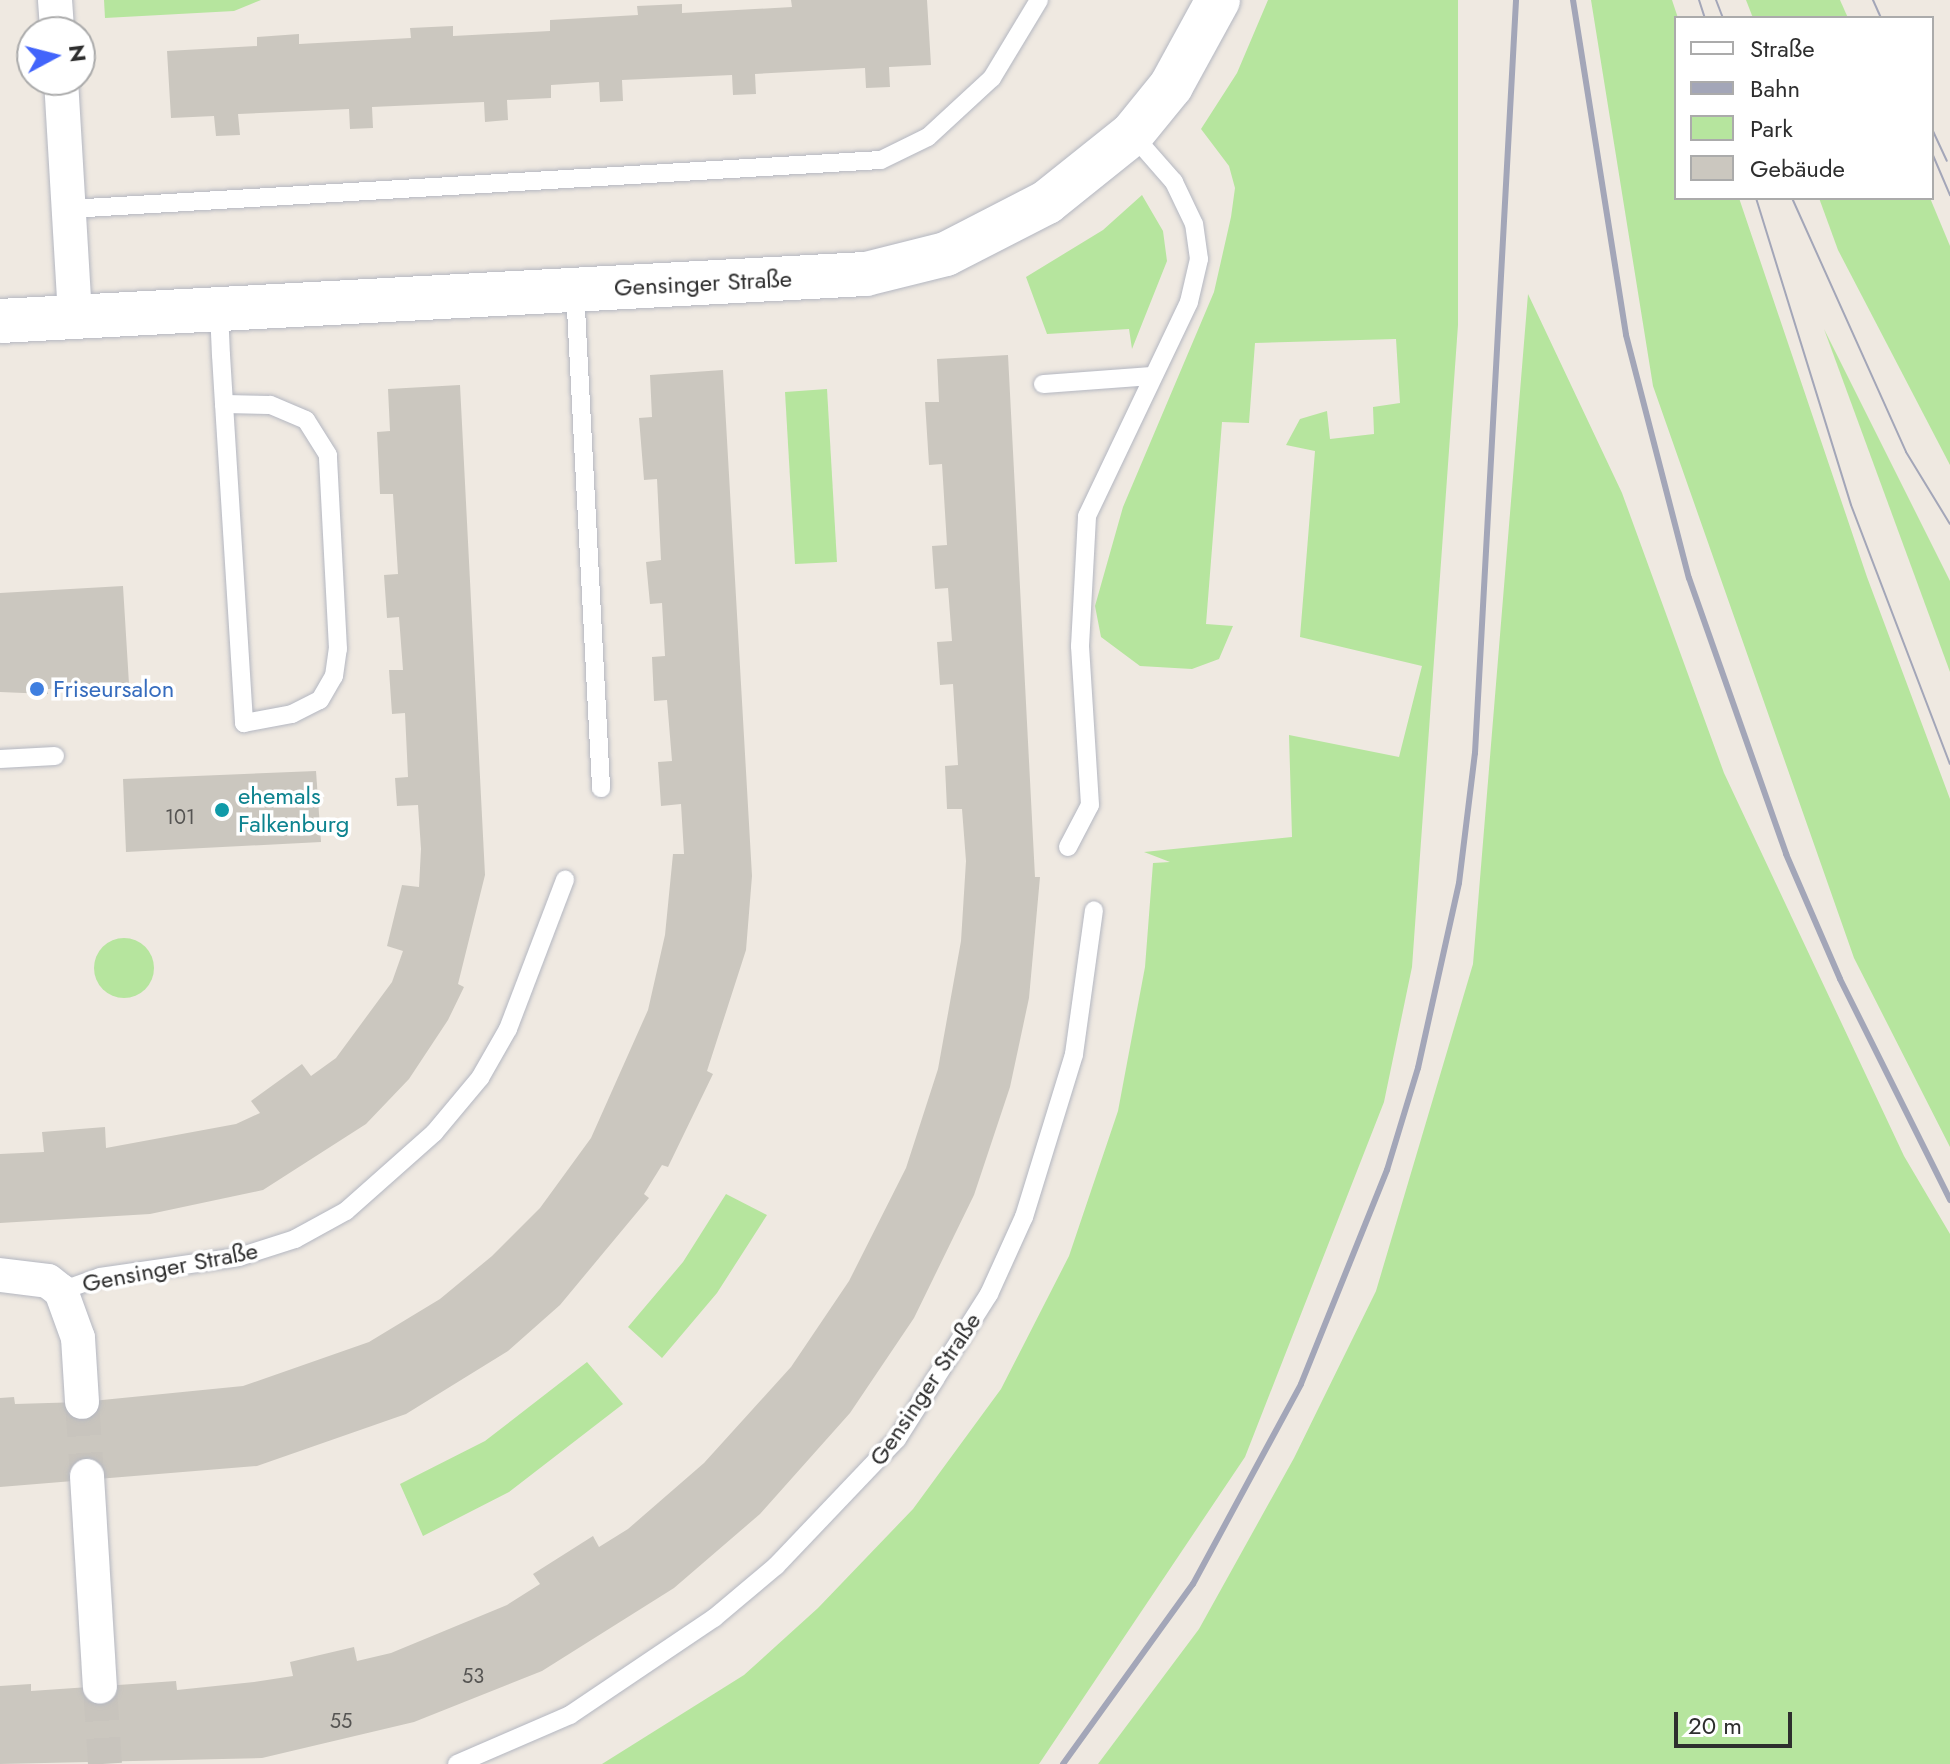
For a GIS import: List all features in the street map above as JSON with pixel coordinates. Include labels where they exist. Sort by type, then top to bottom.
[{"type":"street","name":"Gensinger Straße","points":[[0,321],[866,274],[946,254],[1047,202],[1132,134],[1171,86],[1218,0]]},
{"type":"street","points":[[62,96],[75,317]]},
{"type":"street","name":"Gensinger Straße","points":[[0,1275],[48,1281],[61,1291],[78,1338],[82,1402]]},
{"type":"street","points":[[87,1476],[100,1687]]},
{"type":"lane","points":[[70,209],[881,160],[928,137],[992,78],[1039,0]]},
{"type":"lane","points":[[1068,847],[1090,805],[1080,646],[1087,516],[1189,302],[1199,259],[1194,224],[1174,182],[1132,134]]},
{"type":"lane","points":[[575,290],[601,788]]},
{"type":"lane","points":[[219,310],[224,404],[244,723],[306,707],[320,700],[334,676],[338,649],[328,455],[306,420],[270,405],[224,404]]},
{"type":"lane","points":[[1043,384],[1153,376]]},
{"type":"lane","points":[[0,759],[55,756]]},
{"type":"lane","name":"Gensinger Straße","points":[[61,1291],[100,1277],[239,1257],[295,1239],[346,1211],[434,1133],[480,1078],[514,1015],[565,880]]},
{"type":"lane","name":"Gensinger Straße","points":[[457,1764],[570,1715],[667,1653],[776,1566],[897,1439],[989,1294],[1024,1217],[1085,1005],[1094,910]]},
{"type":"green space","points":[[104,0],[261,0],[234,11],[105,18]]},
{"type":"green space","points":[[1268,0],[1458,0],[1458,325],[1412,967],[1384,1102],[1245,1457],[1039,1764],[602,1764],[744,1675],[818,1608],[913,1509],[1001,1389],[1069,1256],[1118,1111],[1145,967],[1153,863],[1170,862],[1144,852],[1292,837],[1289,735],[1399,757],[1422,666],[1300,637],[1315,451],[1286,445],[1300,419],[1327,411],[1330,439],[1374,434],[1373,407],[1400,403],[1396,339],[1255,343],[1249,423],[1222,422],[1206,624],[1233,626],[1219,659],[1192,669],[1140,666],[1101,637],[1095,606],[1123,507],[1214,292],[1231,217],[1235,188],[1229,166],[1201,129],[1237,73]]},
{"type":"green space","points":[[1591,0],[1672,0],[1677,16],[1674,16],[1674,200],[1740,200],[1867,577],[1950,799],[1950,1147],[1854,958],[1653,386]]},
{"type":"green space","points":[[1746,0],[1840,0],[1847,16],[1752,16]]},
{"type":"green space","points":[[1142,195],[1163,231],[1167,261],[1132,349],[1129,329],[1047,334],[1026,277],[1103,230]]},
{"type":"green space","points":[[1820,200],[1931,200],[1950,246],[1950,465],[1838,250]]},
{"type":"green space","points":[[1528,294],[1622,493],[1724,773],[1904,1156],[1950,1234],[1950,1764],[1098,1764],[1199,1629],[1294,1458],[1376,1291],[1473,964]]},
{"type":"green space","points":[[1824,329],[1950,581],[1950,672]]},
{"type":"green space","points":[[827,389],[837,562],[795,564],[785,392]]},
{"type":"green space","points":[[124,938],[146,946],[154,968],[146,990],[124,998],[102,990],[94,968],[102,946]]},
{"type":"green space","points":[[726,1194],[767,1215],[717,1293],[662,1358],[628,1327],[683,1262]]},
{"type":"green space","points":[[587,1362],[623,1404],[509,1492],[423,1536],[400,1484],[485,1441]]},
{"type":"building","points":[[791,0],[927,0],[931,65],[889,67],[890,87],[866,88],[865,68],[755,74],[756,94],[733,95],[732,75],[622,80],[623,101],[600,102],[599,82],[551,85],[551,98],[507,100],[508,120],[485,122],[484,102],[372,107],[373,128],[350,129],[349,109],[238,114],[240,135],[216,136],[214,116],[171,118],[167,51],[257,46],[257,37],[299,34],[299,44],[411,38],[410,28],[453,26],[453,36],[550,31],[550,20],[638,15],[637,6],[682,4],[682,13],[792,7]]},
{"type":"building","points":[[1008,355],[1035,877],[1040,877],[1029,998],[1010,1087],[974,1195],[914,1318],[850,1413],[760,1514],[674,1588],[542,1671],[414,1722],[262,1758],[0,1764],[0,1686],[31,1684],[31,1691],[176,1681],[177,1690],[293,1676],[290,1662],[354,1647],[357,1661],[391,1653],[507,1605],[540,1584],[533,1574],[593,1536],[599,1547],[628,1529],[704,1463],[791,1367],[849,1281],[906,1168],[938,1069],[961,941],[966,861],[962,809],[947,809],[945,766],[958,765],[953,684],[940,685],[937,642],[952,641],[948,588],[935,589],[932,546],[947,545],[942,464],[929,465],[925,402],[939,402],[937,359]]},
{"type":"building","points":[[723,370],[752,876],[746,950],[707,1071],[713,1074],[668,1167],[662,1165],[644,1194],[649,1198],[560,1305],[508,1351],[406,1414],[257,1466],[0,1487],[0,1398],[14,1397],[15,1404],[82,1402],[243,1386],[369,1342],[440,1299],[492,1256],[540,1208],[591,1138],[648,1010],[665,935],[673,854],[684,854],[681,804],[661,806],[658,762],[672,761],[667,700],[654,701],[652,657],[665,656],[662,603],[650,604],[646,562],[661,560],[657,479],[644,480],[639,418],[652,417],[650,375]]},
{"type":"building","points":[[460,385],[485,875],[458,984],[464,987],[448,1020],[409,1079],[366,1124],[263,1190],[150,1214],[0,1223],[0,1154],[44,1152],[42,1132],[105,1127],[106,1148],[236,1124],[260,1113],[251,1101],[302,1064],[311,1076],[336,1058],[392,982],[403,951],[387,946],[402,885],[419,887],[421,849],[418,805],[397,806],[395,778],[408,777],[405,713],[392,714],[389,670],[403,670],[399,617],[387,618],[384,575],[398,574],[393,494],[380,494],[377,432],[390,431],[388,389]]},
{"type":"building","points":[[123,586],[129,684],[48,689],[48,694],[0,692],[0,593]]},
{"type":"building","name":"ehemals Falkenburg","points":[[316,771],[321,842],[126,852],[123,779]]},
{"type":"tunnel","points":[[82,1402],[87,1476]]},
{"type":"tunnel","points":[[100,1687],[105,1764]]},
{"type":"tram line","points":[[1699,0],[1704,16]]},
{"type":"tram line","points":[[1716,0],[1722,16]]},
{"type":"tram line","points":[[1873,0],[1880,16]]},
{"type":"tram line","points":[[1934,133],[1947,161]]},
{"type":"tram line","points":[[1934,158],[1950,195]]},
{"type":"tram line","points":[[1757,200],[1851,505],[1950,764]]},
{"type":"tram line","points":[[1793,200],[1906,452],[1950,524]]},
{"type":"railway","points":[[1063,1764],[1193,1584],[1301,1384],[1387,1170],[1418,1068],[1459,883],[1475,753],[1516,0]]},
{"type":"railway","points":[[1573,0],[1626,335],[1689,578],[1786,854],[1840,979],[1950,1200]]},
{"type":"place","name":"Friseursalon","points":[[37,689]]},
{"type":"place","name":"ehemals Falkenburg","points":[[222,810]]}]
